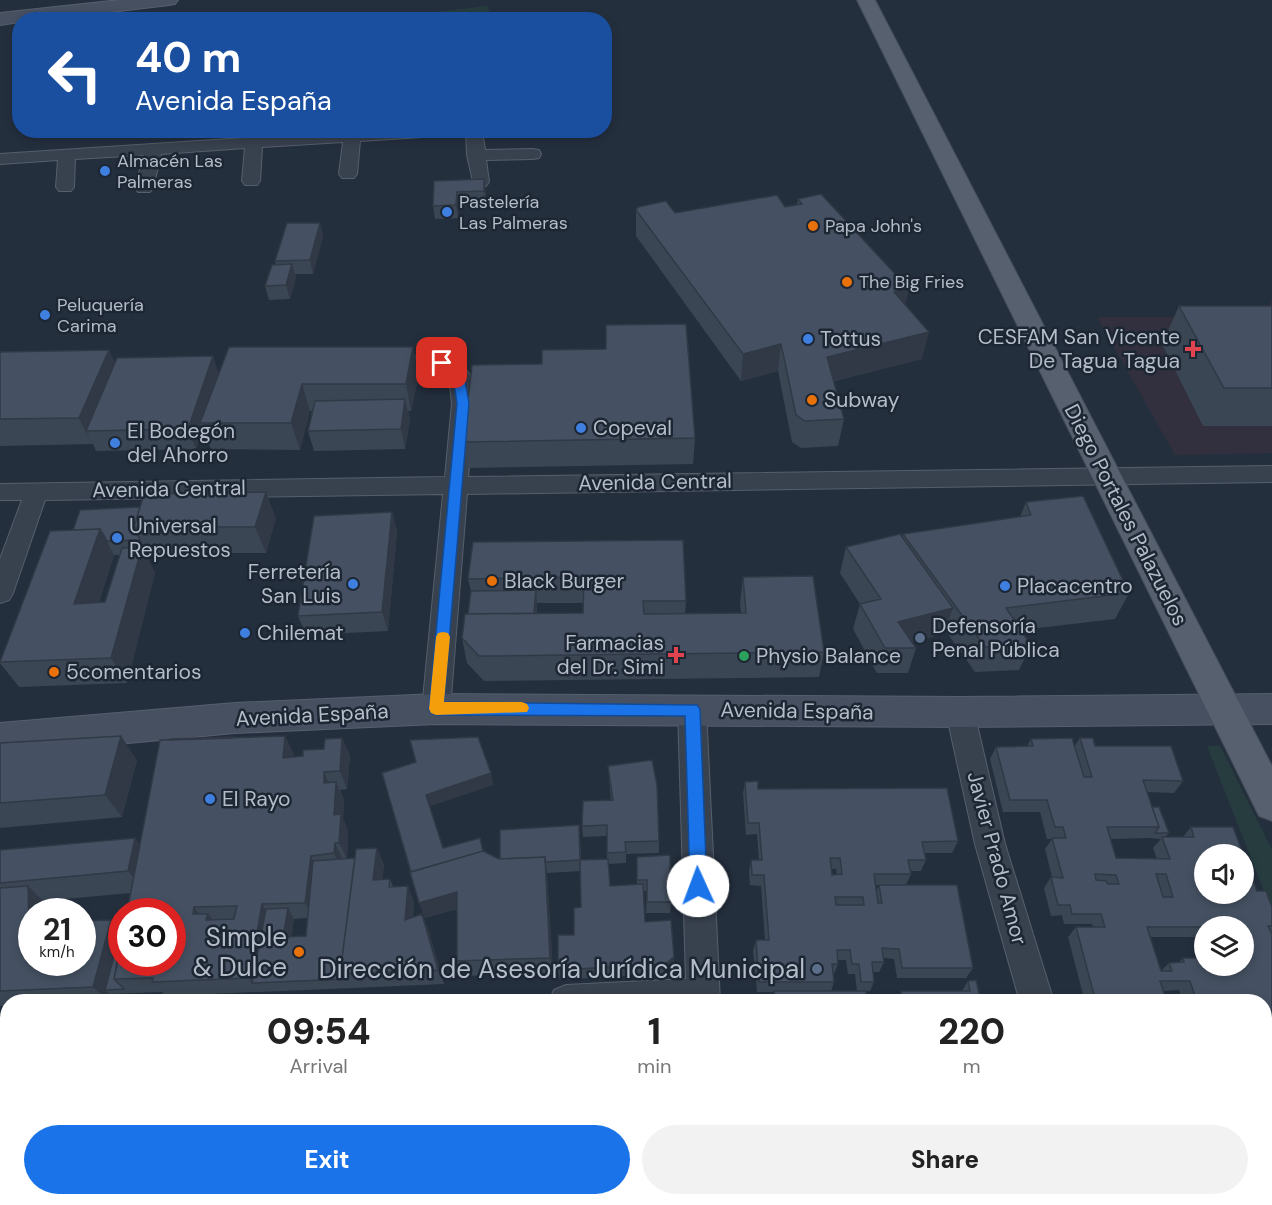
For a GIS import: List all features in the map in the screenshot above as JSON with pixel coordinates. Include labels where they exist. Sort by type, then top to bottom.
[{"type":"main road","name":"Diego Portales Palazuelos","points":[[866,0],[1272,804]]},
{"type":"street","points":[[68,12],[169,0]]},
{"type":"street","points":[[0,159],[336,138]]},
{"type":"street","points":[[348,174],[352,138]]},
{"type":"street","points":[[474,138],[480,183]]},
{"type":"street","points":[[251,181],[254,143]]},
{"type":"street","points":[[144,188],[154,149]]},
{"type":"street","points":[[475,155],[533,154]]},
{"type":"street","points":[[64,187],[67,155]]},
{"type":"street","points":[[368,364],[442,363],[459,376],[463,403],[436,709]]},
{"type":"street","name":"Avenida Central","points":[[0,492],[1272,474]]},
{"type":"street","points":[[0,593],[37,490]]},
{"type":"street","name":"Avenida España","points":[[0,739],[235,718],[436,709],[960,712],[1272,709]]},
{"type":"street","points":[[692,709],[703,994]]},
{"type":"street","name":"Javier Prado Amor","points":[[960,712],[990,844],[1035,994]]},
{"type":"shaded area","name":"CESFAM San Vicente De Tagua Tagua","points":[[1272,299],[1272,453],[1175,455],[1097,317],[1266,317]]},
{"type":"green space","points":[[487,6],[490,12],[436,12]]},
{"type":"green space","points":[[1207,746],[1220,746],[1272,850],[1272,912],[1254,866],[1254,844],[1245,844]]},
{"type":"building","points":[[484,179],[484,191],[457,192],[456,205],[433,206],[434,181]]},
{"type":"building","name":"Tottus","points":[[821,194],[909,289],[894,292],[929,332],[827,357],[844,419],[805,421],[796,415],[781,344],[743,354],[636,210],[638,207],[666,201],[675,213],[777,195],[785,207],[802,204],[798,199]]},
{"type":"building","points":[[287,223],[320,223],[310,260],[275,261]]},
{"type":"building","points":[[292,264],[286,285],[265,286],[272,265]]},
{"type":"building","points":[[1179,306],[1272,306],[1272,388],[1224,388]]},
{"type":"building","name":"Copeval","points":[[686,324],[695,438],[463,442],[472,365],[542,364],[542,350],[606,349],[606,325]]},
{"type":"building","points":[[229,347],[413,347],[406,384],[302,384],[291,423],[200,423]]},
{"type":"building","points":[[109,350],[79,418],[0,419],[0,352]]},
{"type":"building","points":[[213,356],[188,429],[86,431],[117,358]]},
{"type":"building","points":[[405,399],[401,429],[308,431],[315,401]]},
{"type":"building","points":[[266,492],[255,527],[134,527],[144,494]]},
{"type":"building","points":[[1083,496],[1129,593],[1006,608],[1031,645],[985,647],[903,534],[1031,515],[1026,502]]},
{"type":"building","points":[[140,507],[134,527],[140,540],[107,541],[100,529],[73,530],[80,510]]},
{"type":"building","name":"Ferretería San Luis","points":[[392,512],[382,612],[298,616],[314,516]]},
{"type":"building","points":[[100,529],[74,604],[105,602],[122,548],[142,547],[111,658],[0,662],[50,531]]},
{"type":"building","points":[[900,534],[953,608],[898,622],[916,648],[885,648],[860,604],[881,599],[846,547]]},
{"type":"building","points":[[683,540],[686,601],[643,601],[644,614],[746,613],[743,577],[813,576],[824,652],[479,656],[462,638],[465,614],[583,613],[584,577],[468,579],[473,542]]},
{"type":"building","points":[[536,590],[534,613],[468,614],[471,591]]},
{"type":"building","points":[[121,736],[105,795],[0,803],[0,743]]},
{"type":"building","points":[[285,736],[283,758],[303,756],[303,750],[324,749],[325,739],[342,738],[340,771],[324,772],[324,783],[336,782],[334,815],[341,814],[339,843],[335,843],[334,853],[311,856],[305,903],[262,904],[249,978],[152,982],[153,978],[114,979],[115,976],[186,976],[186,898],[130,898],[160,740]],"holes":[[[237,906],[234,919],[206,920],[208,914],[193,914],[194,907]]]},
{"type":"building","points":[[478,737],[491,773],[426,795],[443,848],[480,838],[483,851],[411,872],[382,773],[416,762],[410,740]]},
{"type":"building","points":[[233,738],[171,740],[171,739]]},
{"type":"building","points":[[1072,738],[1084,777],[1092,777],[1080,738],[1093,738],[1095,746],[1171,746],[1183,781],[1143,780],[1159,827],[1107,827],[1116,858],[1170,859],[1162,837],[1194,837],[1191,827],[1233,827],[1240,844],[1194,844],[1194,904],[1254,904],[1254,883],[1257,891],[1266,891],[1272,907],[1272,926],[1268,926],[1272,934],[1272,994],[1194,994],[1190,981],[1160,981],[1164,994],[1094,994],[1076,927],[1105,927],[1101,914],[1072,914],[1070,905],[1058,905],[1051,877],[1063,878],[1052,838],[1066,838],[1063,827],[1055,827],[1047,800],[1010,800],[996,747],[1033,746],[1031,739]],"holes":[[[1095,874],[1116,875],[1119,884],[1108,884],[1106,881],[1096,880]],[[1156,874],[1166,874],[1173,897],[1163,897]]]},
{"type":"building","points":[[652,760],[657,785],[659,841],[625,842],[626,852],[607,853],[607,825],[582,826],[583,801],[613,800],[608,766]]},
{"type":"building","points":[[758,781],[758,789],[947,788],[958,841],[922,842],[926,860],[908,860],[911,874],[874,874],[878,903],[882,903],[879,885],[957,885],[973,968],[902,968],[899,949],[882,948],[884,962],[872,962],[874,982],[861,982],[859,964],[852,964],[850,950],[837,950],[838,964],[832,964],[834,982],[759,982],[756,940],[769,940],[764,875],[752,875],[751,860],[762,860],[759,823],[748,823],[745,782]],"holes":[[[830,858],[840,858],[842,874],[832,875]],[[835,897],[863,897],[864,905],[836,905]]]},
{"type":"building","points":[[1152,807],[1159,807],[1169,833],[1155,833],[1159,827]]},
{"type":"building","points":[[579,825],[580,860],[545,862],[545,857],[500,859],[500,830]]},
{"type":"building","points":[[135,838],[128,871],[0,883],[0,850]]},
{"type":"building","points":[[377,848],[373,880],[390,879],[389,887],[408,886],[405,920],[422,914],[438,970],[340,974],[356,849]]},
{"type":"building","points":[[483,851],[499,859],[545,857],[550,958],[457,961],[457,892],[419,903],[410,872]]},
{"type":"building","points":[[670,855],[671,902],[647,902],[647,880],[637,880],[637,857]]},
{"type":"building","points":[[355,858],[340,974],[343,979],[252,983],[266,909],[288,908],[283,937],[306,936],[313,861]]},
{"type":"building","points":[[608,859],[610,886],[643,884],[645,922],[671,920],[674,957],[665,964],[558,970],[558,935],[574,935],[574,908],[581,907],[580,860]]},
{"type":"building","points":[[28,886],[28,898],[18,898],[18,976],[96,976],[93,987],[0,991],[0,888]]},
{"type":"building","points":[[108,920],[108,931],[96,976],[96,921]]},
{"type":"building","points":[[109,976],[115,976],[114,979],[124,989],[105,990]]},
{"type":"building","points":[[976,980],[979,994],[901,994],[901,991],[970,991],[968,981]]},
{"type":"building","points":[[774,991],[866,991],[866,994],[774,994]]},
{"type":"slow traffic","points":[[443,637],[436,709],[522,708]]},
{"type":"place","name":"Almacén Las Palmeras","points":[[105,171]]},
{"type":"place","name":"Pastelería Las Palmeras","points":[[447,212]]},
{"type":"place","name":"Papa John's","points":[[813,226]]},
{"type":"place","name":"The Big Fries","points":[[847,282]]},
{"type":"place","name":"Peluquería Carima","points":[[45,315]]},
{"type":"place","name":"Tottus","points":[[808,339]]},
{"type":"place","name":"CESFAM San Vicente De Tagua Tagua","points":[[1193,349]]},
{"type":"place","name":"Subway","points":[[812,400]]},
{"type":"place","name":"Copeval","points":[[581,428]]},
{"type":"place","name":"El Bodegón del Ahorro","points":[[115,443]]},
{"type":"place","name":"Universal Repuestos","points":[[117,538]]},
{"type":"place","name":"Black Burger","points":[[492,581]]},
{"type":"place","name":"Ferretería San Luis","points":[[353,584]]},
{"type":"place","name":"Placacentro","points":[[1005,586]]},
{"type":"place","name":"Chilemat","points":[[245,633]]},
{"type":"place","name":"Defensoría Penal Pública","points":[[920,638]]},
{"type":"place","name":"Farmacias del Dr. Simi","points":[[676,655]]},
{"type":"place","name":"Physio Balance","points":[[744,656]]},
{"type":"place","name":"5comentarios","points":[[54,672]]},
{"type":"place","name":"El Rayo","points":[[210,799]]},
{"type":"place","name":"Simple & Dulce","points":[[299,952]]},
{"type":"place","name":"Dirección de Asesoría Jurídica Municipal","points":[[817,969]]},
{"type":"route","points":[[442,363],[459,376],[463,403],[436,709],[692,709],[698,886]]}]
